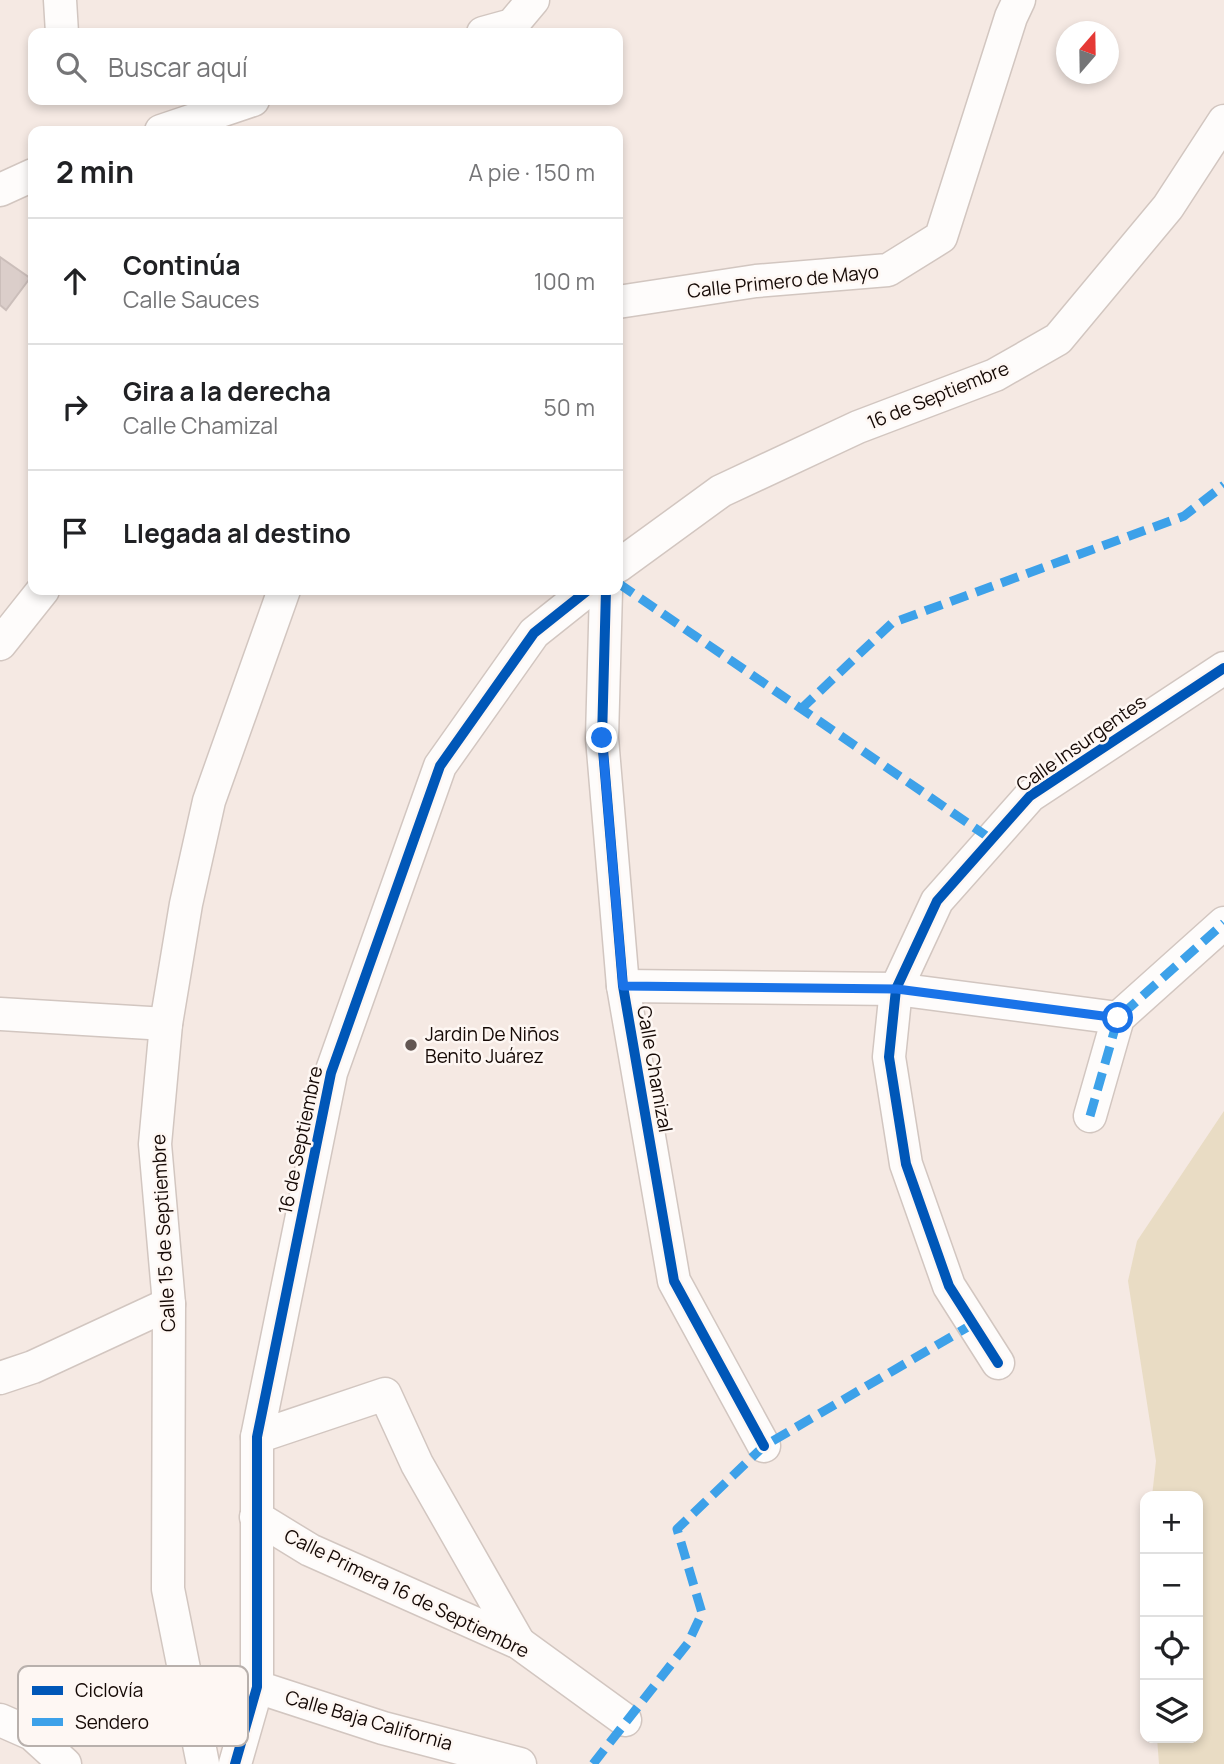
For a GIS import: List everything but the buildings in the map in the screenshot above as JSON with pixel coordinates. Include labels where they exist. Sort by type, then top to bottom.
[{"type":"street","points":[[60,0],[62,28]]},
{"type":"street","points":[[501,28],[512,25],[533,0]]},
{"type":"street","name":"Calle Primero de Mayo","points":[[623,301],[756,281],[888,270],[941,237],[1010,17],[1019,0]]},
{"type":"street","points":[[176,126],[238,105]]},
{"type":"street","name":"16 de Septiembre","points":[[623,562],[721,491],[858,427],[995,376],[1058,339],[1168,207],[1224,121]]},
{"type":"street","points":[[0,190],[28,177]]},
{"type":"street","points":[[0,644],[39,595]]},
{"type":"street","name":"Calle 15 de Septiembre","points":[[183,1666],[168,1589],[169,1304],[155,1144],[166,1024],[186,904],[209,801],[282,595]]},
{"type":"street","name":"16 de Septiembre","points":[[248,1718],[257,1687],[257,1437],[331,1073],[440,766],[534,633],[582,595]]},
{"type":"street","name":"Calle Chamizal","points":[[606,595],[602,738],[623,986],[674,1281],[764,1446]]},
{"type":"street","name":"Calle Insurgentes","points":[[998,1363],[949,1286],[906,1164],[889,1057],[897,989],[937,901],[1030,796],[1224,668]]},
{"type":"street","points":[[1090,1116],[1118,1018],[1224,923]]},
{"type":"street","points":[[623,986],[897,989],[1118,1018]]},
{"type":"street","points":[[0,1014],[166,1024]]},
{"type":"street","points":[[0,1378],[33,1367],[169,1304]]},
{"type":"street","points":[[257,1437],[385,1394],[417,1464],[519,1643]]},
{"type":"street","name":"Calle Primera 16 de Septiembre","points":[[256,1517],[310,1550],[519,1643],[625,1720]]},
{"type":"street","name":"Calle Baja California","points":[[257,1687],[383,1728],[520,1764]]},
{"type":"street","points":[[0,1720],[18,1728]]},
{"type":"street","points":[[45,1746],[65,1764]]},
{"type":"street","name":"Calle 15 de Septiembre","points":[[199,1746],[203,1764]]},
{"type":"street","name":"16 de Septiembre","points":[[235,1764],[240,1746]]},
{"type":"shaded area","points":[[1224,1111],[1224,1764],[1159,1764],[1157,1743],[1203,1743],[1203,1491],[1153,1491],[1156,1461],[1128,1281],[1137,1241]]},
{"type":"marked path","points":[[800,710],[892,623],[1184,516],[1224,485]]},
{"type":"marked path","points":[[623,586],[991,839]]},
{"type":"marked path","points":[[1090,1116],[1118,1018],[1224,923]]},
{"type":"marked path","points":[[593,1764],[688,1643],[702,1613],[677,1529],[764,1446],[973,1324]]},
{"type":"cycle path","points":[[248,1718],[257,1687],[257,1437],[331,1073],[440,766],[534,633],[582,595]]},
{"type":"cycle path","points":[[606,595],[602,738],[623,986],[674,1281],[764,1446]]},
{"type":"cycle path","points":[[998,1363],[949,1286],[906,1164],[889,1057],[896,989],[937,901],[1030,796],[1224,668]]},
{"type":"cycle path","points":[[235,1764],[240,1746]]},
{"type":"place","name":"Jardin De Niños Benito Juárez","points":[[411,1045]]},
{"type":"route","points":[[602,738],[623,986],[897,989],[1118,1018]]}]
